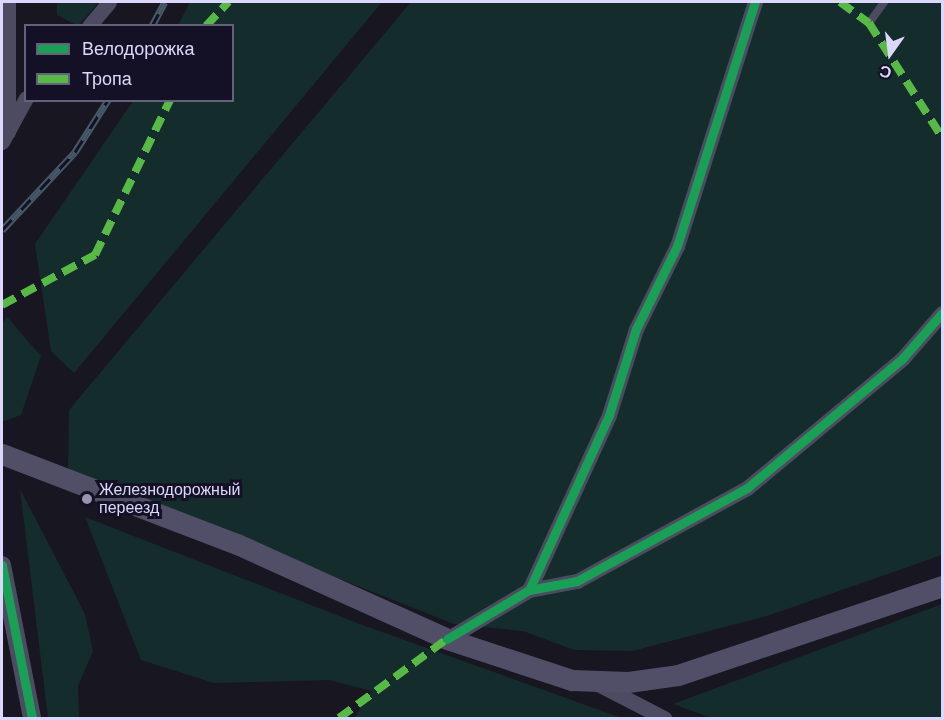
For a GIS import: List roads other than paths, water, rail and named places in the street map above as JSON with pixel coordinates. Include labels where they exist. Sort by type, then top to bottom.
[{"type":"main road","points":[[2,454],[237,544],[447,639],[538,672],[594,682],[678,675],[942,586]]},
{"type":"street","points":[[5,137],[8,2]]},
{"type":"street","points":[[91,24],[109,2]]},
{"type":"street","points":[[530,590],[609,415],[636,329],[677,246],[755,2]]},
{"type":"street","points":[[5,137],[24,102]]},
{"type":"street","points":[[447,639],[530,590],[577,581],[747,488],[902,359],[942,313]]},
{"type":"street","points":[[2,565],[32,718]]},
{"type":"street","points":[[594,682],[664,718]]},
{"type":"lane","points":[[869,23],[884,2]]},
{"type":"railway","points":[[153,24],[165,2]]},
{"type":"railway","points":[[2,230],[75,152],[107,102]]},
{"type":"place","name":"Железнодорожный переезд","points":[[87,499]]}]
